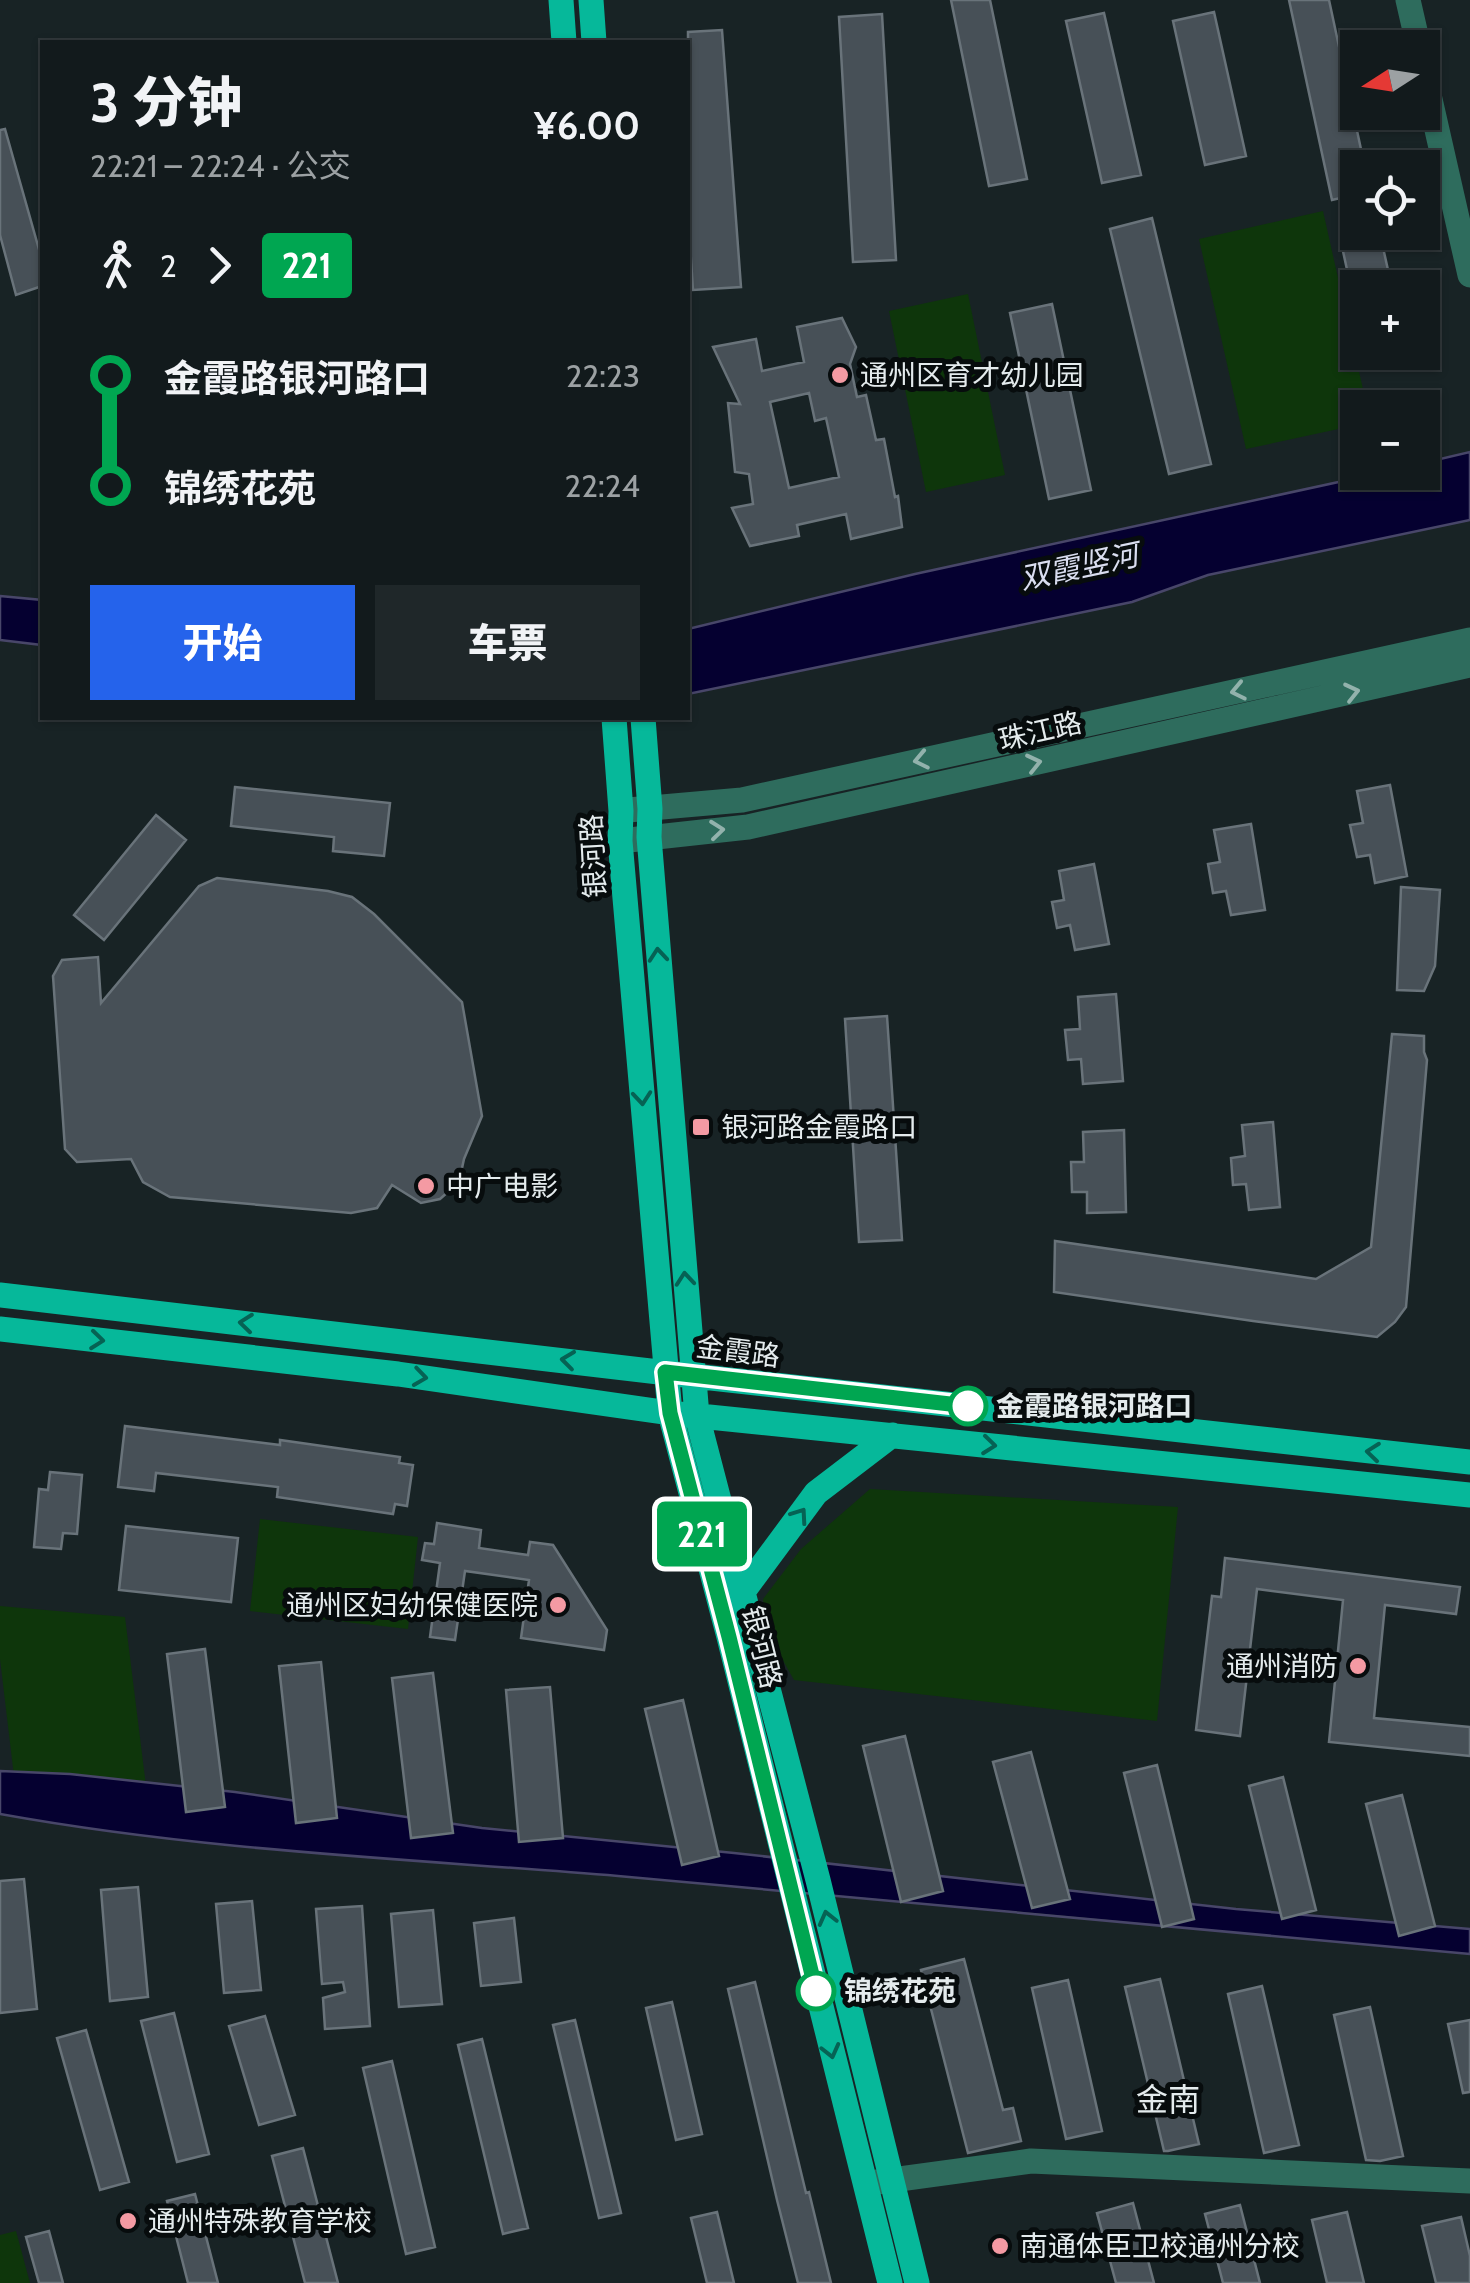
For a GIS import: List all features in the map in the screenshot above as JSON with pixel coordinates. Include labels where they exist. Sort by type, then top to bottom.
[{"type":"main road","points":[[560,0],[564,40]]},
{"type":"main road","points":[[590,0],[594,40]]},
{"type":"main road","name":"银河路","points":[[614,720],[620,841],[670,1413],[890,2283]]},
{"type":"main road","name":"银河路","points":[[643,720],[649,838],[697,1416],[818,1880],[917,2283]]},
{"type":"main road","name":"金霞路","points":[[0,1295],[1470,1462]]},
{"type":"main road","points":[[0,1329],[398,1374],[670,1413],[1470,1495]]},
{"type":"main road","points":[[742,1594],[816,1493],[892,1436]]},
{"type":"street","points":[[1408,0],[1415,30]]},
{"type":"street","points":[[1437,130],[1470,276]]},
{"type":"street","name":"珠江路","points":[[621,811],[742,800],[1470,640]]},
{"type":"street","name":"珠江路","points":[[620,841],[748,827],[1470,666]]},
{"type":"street","points":[[865,2183],[1032,2162],[1470,2180]]},
{"type":"green space","points":[[1323,211],[1340,287],[1340,370],[1359,370],[1363,390],[1340,390],[1340,429],[1246,449],[1199,239]]},
{"type":"green space","points":[[968,294],[1005,475],[926,492],[889,311]]},
{"type":"green space","points":[[870,1489],[1178,1507],[1157,1721],[794,1680],[767,1632],[763,1599],[801,1549]]},
{"type":"green space","points":[[260,1519],[418,1537],[408,1629],[250,1611]]},
{"type":"green space","points":[[0,1606],[125,1617],[149,1810],[16,1793],[0,1659]]},
{"type":"green space","points":[[16,2231],[30,2283],[0,2283],[0,2235]]},
{"type":"water","name":"双霞竖河","points":[[1470,452],[1470,520],[1208,575],[1132,602],[690,694],[690,629],[915,574],[1340,482],[1340,490],[1440,490],[1440,459]]},
{"type":"water","points":[[0,596],[40,600],[40,645],[0,640]]},
{"type":"water","points":[[0,1771],[70,1774],[235,1792],[482,1828],[1236,1909],[1470,1929],[1470,1954],[154,1837],[0,1814]]},
{"type":"building","points":[[951,0],[990,0],[1027,179],[989,186]]},
{"type":"building","points":[[1289,0],[1329,0],[1340,51],[1340,130],[1357,130],[1361,150],[1340,150],[1340,198],[1332,200]]},
{"type":"building","points":[[1214,12],[1246,156],[1205,165],[1173,21]]},
{"type":"building","points":[[1104,13],[1141,175],[1102,183],[1066,21]]},
{"type":"building","points":[[882,14],[896,260],[853,262],[839,17]]},
{"type":"building","points":[[722,30],[741,287],[693,290],[688,32]]},
{"type":"building","points":[[5,129],[40,253],[40,287],[16,295],[0,235],[0,130]]},
{"type":"building","points":[[1152,218],[1211,464],[1169,474],[1110,229]]},
{"type":"building","points":[[1343,250],[1384,250],[1388,270],[1347,270]]},
{"type":"building","points":[[1052,304],[1091,490],[1049,499],[1010,313]]},
{"type":"building","points":[[842,318],[856,347],[850,364],[857,397],[866,395],[876,440],[884,439],[902,527],[851,539],[846,514],[797,525],[799,536],[750,546],[732,508],[753,504],[749,474],[735,472],[728,403],[740,404],[713,347],[756,339],[762,371],[804,362],[797,327]],"holes":[[[809,393],[815,421],[826,418],[839,477],[789,488],[770,402]]]},
{"type":"building","points":[[1390,785],[1407,876],[1375,883],[1370,855],[1357,857],[1350,825],[1363,823],[1357,791]]},
{"type":"building","points":[[235,787],[390,803],[384,856],[333,851],[334,837],[231,826]]},
{"type":"building","points":[[156,815],[186,840],[104,940],[74,915]]},
{"type":"building","points":[[1251,824],[1265,910],[1231,915],[1226,891],[1213,893],[1208,864],[1220,862],[1214,830]]},
{"type":"building","points":[[1094,864],[1109,944],[1075,950],[1070,925],[1057,928],[1052,902],[1064,900],[1059,871]]},
{"type":"building","points":[[217,878],[352,897],[462,1002],[482,1116],[459,1182],[440,1199],[421,1203],[392,1185],[377,1208],[351,1213],[170,1197],[143,1182],[131,1159],[77,1162],[65,1149],[53,976],[62,960],[98,957],[101,1003],[199,886]]},
{"type":"building","points":[[1401,887],[1440,890],[1435,966],[1424,991],[1397,990]]},
{"type":"building","points":[[1116,994],[1123,1081],[1083,1084],[1081,1059],[1068,1060],[1065,1030],[1080,1029],[1078,997]]},
{"type":"building","points":[[887,1016],[902,1240],[859,1242],[845,1019]]},
{"type":"building","points":[[1392,1034],[1424,1036],[1427,1060],[1406,1307],[1377,1337],[1054,1292],[1055,1241],[1316,1279],[1371,1247]]},
{"type":"building","points":[[1273,1122],[1280,1207],[1249,1210],[1246,1184],[1233,1185],[1231,1158],[1245,1156],[1242,1125]]},
{"type":"building","points":[[1124,1130],[1126,1212],[1087,1213],[1087,1192],[1072,1192],[1071,1162],[1084,1162],[1083,1132]]},
{"type":"building","points":[[125,1426],[280,1445],[280,1440],[400,1457],[399,1463],[413,1465],[407,1506],[395,1504],[393,1514],[277,1497],[278,1487],[156,1473],[154,1491],[118,1487]]},
{"type":"building","points":[[50,1472],[82,1475],[77,1534],[63,1533],[61,1549],[34,1547],[39,1489],[48,1490]]},
{"type":"building","name":"通州区妇幼保健医院","points":[[437,1523],[481,1530],[479,1548],[528,1555],[530,1542],[553,1545],[607,1630],[604,1650],[521,1638],[529,1580],[465,1571],[455,1640],[430,1637],[440,1563],[422,1560],[425,1543],[434,1544]]},
{"type":"building","points":[[126,1526],[238,1538],[231,1602],[119,1590]]},
{"type":"building","points":[[1225,1558],[1460,1587],[1456,1614],[1385,1605],[1374,1718],[1470,1727],[1470,1756],[1329,1742],[1343,1600],[1257,1589],[1240,1736],[1196,1730],[1212,1596],[1221,1597]]},
{"type":"building","points":[[205,1649],[225,1807],[186,1812],[167,1654]]},
{"type":"building","points":[[321,1662],[337,1818],[296,1823],[279,1666]]},
{"type":"building","points":[[433,1673],[453,1833],[411,1838],[392,1678]]},
{"type":"building","points":[[550,1687],[563,1838],[519,1842],[506,1690]]},
{"type":"building","points":[[683,1700],[719,1856],[682,1865],[645,1709]]},
{"type":"building","points":[[905,1736],[943,1891],[901,1902],[863,1746]]},
{"type":"building","points":[[1031,1752],[1070,1899],[1032,1908],[993,1762]]},
{"type":"building","points":[[1157,1765],[1194,1919],[1162,1927],[1124,1773]]},
{"type":"building","points":[[1283,1777],[1316,1910],[1282,1919],[1249,1786]]},
{"type":"building","points":[[1402,1795],[1435,1926],[1399,1936],[1366,1804]]},
{"type":"building","points":[[24,1879],[37,2009],[0,2013],[0,1881]]},
{"type":"building","points":[[138,1887],[148,1997],[110,2001],[101,1890]]},
{"type":"building","points":[[252,1901],[261,1990],[224,1993],[216,1904]]},
{"type":"building","points":[[362,1906],[370,2026],[325,2029],[323,1998],[345,1992],[343,1982],[322,1984],[316,1909]]},
{"type":"building","points":[[433,1910],[442,2004],[399,2007],[391,1914]]},
{"type":"building","points":[[514,1918],[521,1982],[481,1986],[474,1923]]},
{"type":"building","points":[[964,1959],[1003,2110],[1013,2108],[1021,2141],[968,2153],[921,1970]]},
{"type":"building","points":[[1160,1979],[1199,2144],[1168,2151],[1164,2151],[1125,1987]]},
{"type":"building","points":[[1068,1980],[1102,2131],[1066,2139],[1032,1988]]},
{"type":"building","points":[[755,1982],[831,2283],[798,2283],[777,2200],[728,1989]]},
{"type":"building","points":[[1262,1986],[1299,2145],[1264,2153],[1228,1994]]},
{"type":"building","points":[[672,2002],[702,2134],[676,2140],[646,2008]]},
{"type":"building","points":[[1370,2007],[1403,2156],[1380,2161],[1366,2160],[1334,2015]]},
{"type":"building","points":[[174,2013],[209,2154],[177,2162],[141,2021]]},
{"type":"building","points":[[265,2016],[295,2115],[259,2125],[229,2026]]},
{"type":"building","points":[[575,2020],[621,2213],[599,2218],[553,2025]]},
{"type":"building","points":[[1470,2020],[1470,2092],[1463,2093],[1448,2024]]},
{"type":"building","points":[[86,2030],[129,2182],[100,2190],[57,2038]]},
{"type":"building","points":[[482,2039],[528,2228],[503,2234],[458,2045]]},
{"type":"building","points":[[392,2061],[435,2247],[406,2254],[363,2068]]},
{"type":"building","points":[[303,2148],[338,2283],[305,2283],[272,2156]]},
{"type":"building","points":[[195,2194],[218,2283],[188,2283],[167,2201]]},
{"type":"building","points":[[1133,2203],[1154,2283],[1116,2283],[1097,2213]]},
{"type":"building","points":[[1240,2205],[1260,2283],[1223,2283],[1205,2214]]},
{"type":"building","points":[[717,2212],[734,2283],[707,2283],[691,2218]]},
{"type":"building","points":[[1347,2212],[1364,2283],[1327,2283],[1312,2220]]},
{"type":"building","points":[[1461,2217],[1470,2256],[1470,2283],[1436,2283],[1422,2226]]},
{"type":"building","points":[[49,2231],[63,2283],[39,2283],[26,2237]]},
{"type":"bus line","name":"221","points":[[816,1991],[670,1413],[665,1372],[968,1406]]},
{"type":"place","name":"通州区育才幼儿园","points":[[840,375]]},
{"type":"place","name":"银河路金霞路口","points":[[701,1127]]},
{"type":"place","name":"中广电影","points":[[426,1186]]},
{"type":"place","name":"金霞路银河路口","points":[[968,1406]]},
{"type":"place","name":"通州区妇幼保健医院","points":[[558,1605]]},
{"type":"place","name":"通州消防","points":[[1358,1666]]},
{"type":"place","name":"锦绣花苑","points":[[816,1991]]},
{"type":"place","name":"通州特殊教育学校","points":[[128,2221]]},
{"type":"place","name":"南通体臣卫校通州分校","points":[[1000,2246]]},
{"type":"district","name":"金南","points":[[1168,2100]]}]
